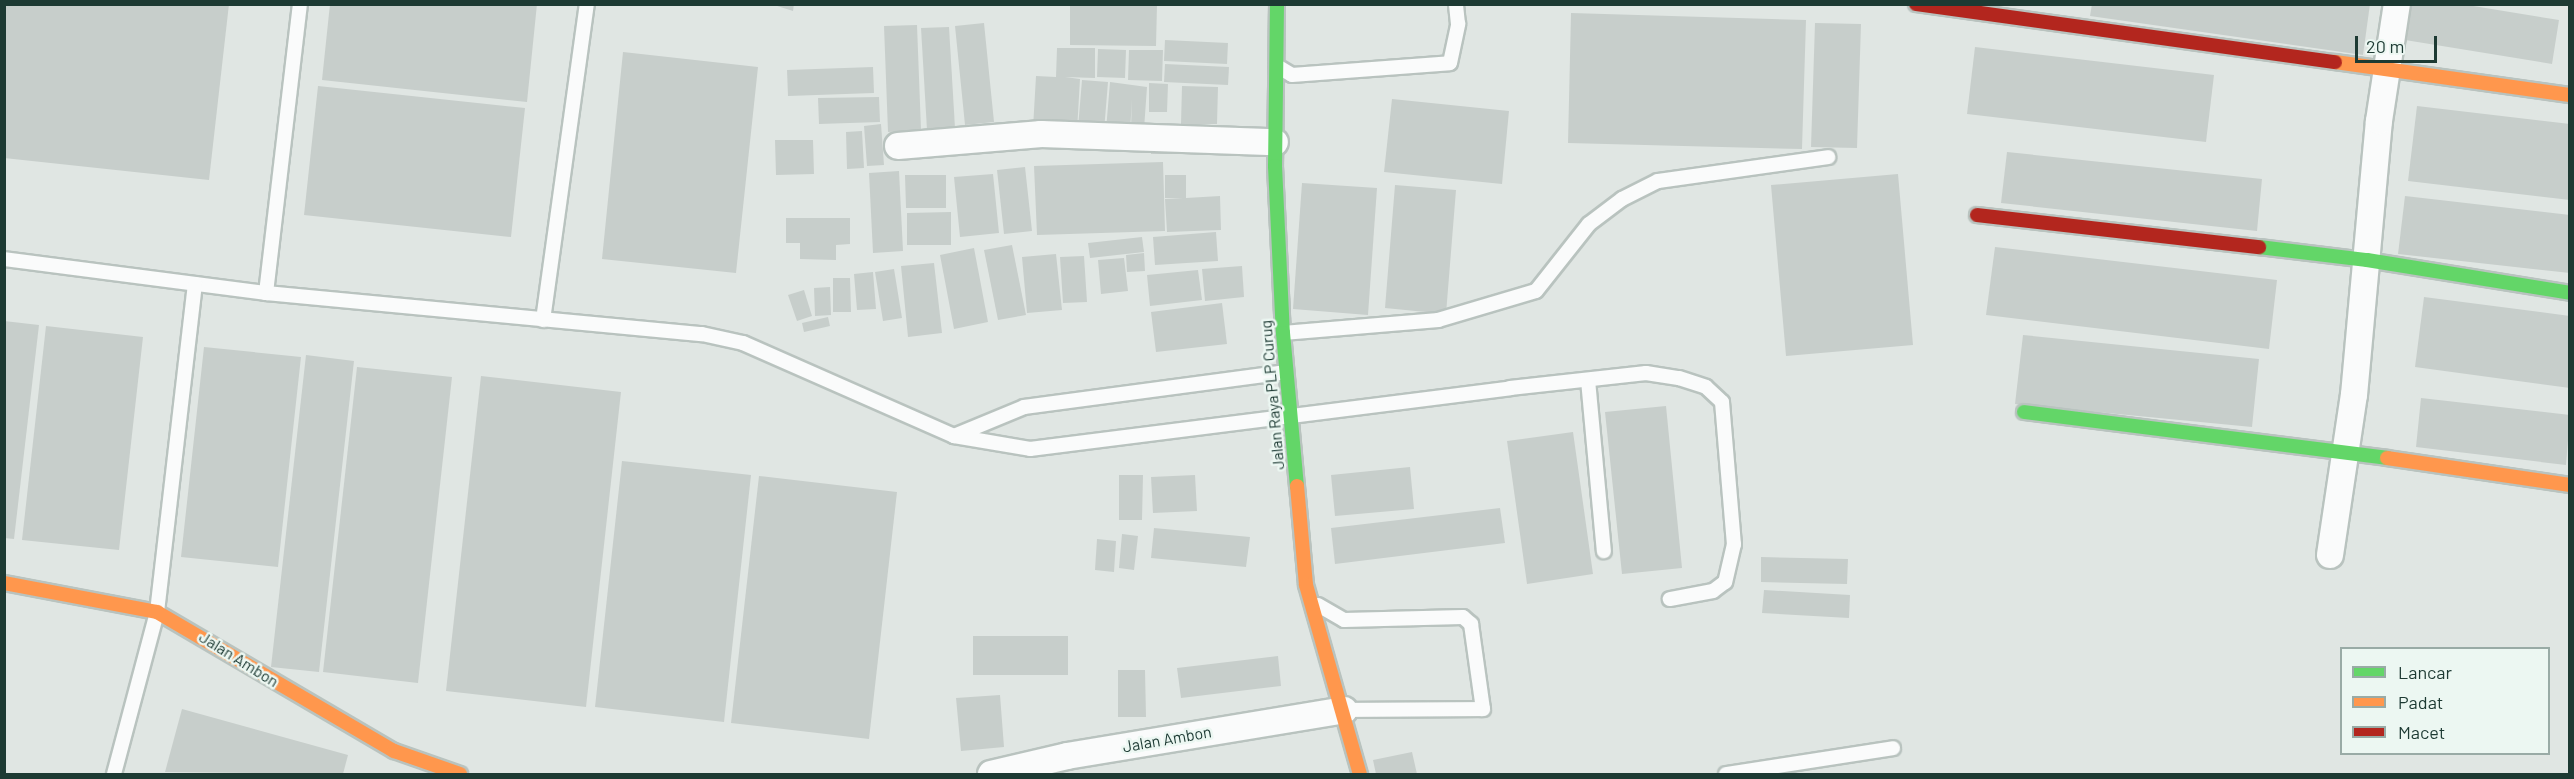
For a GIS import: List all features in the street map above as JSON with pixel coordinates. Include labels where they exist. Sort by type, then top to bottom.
[{"type":"street","name":"Jalan Raya PLP Curug","points":[[1277,4],[1275,142],[1285,372],[1311,600],[1344,710],[1360,774]]},
{"type":"street","points":[[1916,4],[2570,95]]},
{"type":"street","points":[[2330,555],[2355,395],[2387,70],[2397,4]]},
{"type":"street","points":[[898,146],[1041,134],[1275,142]]},
{"type":"street","points":[[1977,215],[2367,260],[2570,293]]},
{"type":"street","points":[[2024,412],[2345,452],[2570,485]]},
{"type":"street","name":"Jalan Ambon","points":[[4,583],[157,612],[373,740],[460,774]]},
{"type":"street","name":"Jalan Ambon","points":[[991,774],[1067,756],[1344,710]]},
{"type":"lane","points":[[266,293],[300,4]]},
{"type":"lane","points":[[543,320],[586,4]]},
{"type":"lane","points":[[1275,65],[1292,75],[1450,63],[1458,24],[1456,4]]},
{"type":"lane","points":[[1283,333],[1438,320],[1536,291],[1589,224],[1622,199],[1658,182],[1828,157]]},
{"type":"lane","points":[[4,259],[266,293],[702,334],[744,343],[954,436],[1030,449],[1588,380],[1646,374],[1679,378],[1707,387],[1722,402],[1734,544],[1731,570],[1725,582],[1713,591],[1670,599]]},
{"type":"lane","points":[[114,774],[157,612],[195,284]]},
{"type":"lane","points":[[954,436],[1024,407],[1285,372]]},
{"type":"lane","points":[[1588,380],[1604,551]]},
{"type":"lane","points":[[1311,600],[1344,620],[1463,617],[1471,624],[1483,710],[1344,710]]},
{"type":"lane","points":[[1726,774],[1893,748]]},
{"type":"building","points":[[4,4],[229,4],[209,180],[4,158]]},
{"type":"building","points":[[330,4],[537,4],[527,102],[322,80]]},
{"type":"building","points":[[771,4],[794,4],[793,11]]},
{"type":"building","points":[[2092,4],[2370,4],[2363,55],[2090,16]]},
{"type":"building","points":[[2405,4],[2461,4],[2559,20],[2552,64],[2399,39]]},
{"type":"building","points":[[1070,5],[1157,5],[1156,46],[1070,45]]},
{"type":"building","points":[[1571,13],[1806,20],[1802,149],[1568,143]]},
{"type":"building","points":[[984,23],[994,122],[965,125],[955,26]]},
{"type":"building","points":[[1815,23],[1861,24],[1857,148],[1811,147]]},
{"type":"building","points":[[917,25],[921,130],[888,132],[884,26]]},
{"type":"building","points":[[949,27],[955,128],[927,130],[921,28]]},
{"type":"building","points":[[1165,40],[1228,43],[1227,64],[1164,61]]},
{"type":"building","points":[[1975,47],[2214,75],[2206,142],[1967,114]]},
{"type":"building","points":[[1057,48],[1095,48],[1095,78],[1065,77],[1080,79],[1077,131],[1033,128],[1036,76],[1056,77]]},
{"type":"building","points":[[1098,49],[1126,50],[1125,78],[1097,77]]},
{"type":"building","points":[[1129,50],[1163,50],[1162,81],[1128,80]]},
{"type":"building","points":[[623,52],[758,67],[736,273],[602,259]]},
{"type":"building","points":[[1165,64],[1229,67],[1228,85],[1164,82]]},
{"type":"building","points":[[873,67],[874,93],[788,96],[787,70]]},
{"type":"building","points":[[1082,80],[1108,82],[1104,131],[1078,128]]},
{"type":"building","points":[[1110,82],[1147,87],[1144,129],[1131,128],[1132,99],[1130,132],[1106,130]]},
{"type":"building","points":[[1149,83],[1168,84],[1167,112],[1149,112]]},
{"type":"building","points":[[318,86],[525,108],[511,237],[304,215]]},
{"type":"building","points":[[1182,86],[1218,87],[1217,124],[1181,124]]},
{"type":"building","points":[[879,97],[880,122],[819,124],[818,98]]},
{"type":"building","points":[[1392,99],[1509,111],[1502,184],[1384,172]]},
{"type":"building","points":[[2417,106],[2570,124],[2570,200],[2408,181]]},
{"type":"building","points":[[881,124],[884,165],[867,166],[864,126]]},
{"type":"building","points":[[862,131],[864,168],[847,169],[846,132]]},
{"type":"building","points":[[1151,139],[1175,140],[1175,154],[1151,154]]},
{"type":"building","points":[[775,140],[813,140],[814,174],[776,175]]},
{"type":"building","points":[[2007,152],[2262,179],[2257,231],[2001,203]]},
{"type":"building","points":[[1163,162],[1165,231],[1037,235],[1034,166]]},
{"type":"building","points":[[1025,167],[1032,231],[1004,234],[997,170]]},
{"type":"building","points":[[899,171],[903,251],[873,253],[869,173]]},
{"type":"building","points":[[993,174],[999,233],[960,237],[954,177]]},
{"type":"building","points":[[1898,174],[1913,345],[1786,356],[1771,185]]},
{"type":"building","points":[[905,175],[946,175],[946,208],[906,208]]},
{"type":"building","points":[[1165,175],[1186,175],[1186,198],[1220,196],[1221,230],[1167,232],[1165,199],[1183,198],[1165,198]]},
{"type":"building","points":[[1302,183],[1377,188],[1368,315],[1293,309]]},
{"type":"building","points":[[1395,185],[1456,190],[1446,314],[1385,308]]},
{"type":"building","points":[[2405,196],[2570,215],[2570,273],[2398,254]]},
{"type":"building","points":[[951,212],[951,245],[907,245],[907,213]]},
{"type":"building","points":[[786,218],[850,218],[850,244],[836,245],[836,260],[800,259],[800,243],[786,243]]},
{"type":"building","points":[[1216,232],[1218,261],[1155,265],[1153,237]]},
{"type":"building","points":[[1142,237],[1144,252],[1090,258],[1088,243]]},
{"type":"building","points":[[1012,245],[1026,315],[998,320],[984,250]]},
{"type":"building","points":[[1995,247],[2277,280],[2269,349],[1986,315]]},
{"type":"building","points":[[974,248],[988,322],[954,329],[940,255]]},
{"type":"building","points":[[1144,253],[1145,271],[1127,272],[1126,255]]},
{"type":"building","points":[[1056,254],[1062,310],[1027,313],[1022,257]]},
{"type":"building","points":[[1084,256],[1087,302],[1063,303],[1060,257]]},
{"type":"building","points":[[1124,258],[1128,291],[1101,294],[1098,260]]},
{"type":"building","points":[[934,263],[942,333],[908,337],[901,266]]},
{"type":"building","points":[[1242,266],[1244,297],[1205,301],[1202,269]]},
{"type":"building","points":[[894,269],[902,318],[883,321],[875,272]]},
{"type":"building","points":[[1198,270],[1202,300],[1150,306],[1147,275]]},
{"type":"building","points":[[873,272],[876,309],[857,310],[854,274]]},
{"type":"building","points":[[833,278],[850,278],[851,312],[833,312]]},
{"type":"building","points":[[830,287],[831,315],[815,316],[814,288]]},
{"type":"building","points":[[804,290],[812,316],[797,321],[788,295]]},
{"type":"building","points":[[2424,297],[2570,316],[2570,388],[2415,367]]},
{"type":"building","points":[[1222,303],[1227,344],[1156,352],[1151,312]]},
{"type":"building","points":[[828,317],[830,326],[804,332],[802,323]]},
{"type":"building","points":[[4,321],[39,325],[14,539],[4,538]]},
{"type":"building","points":[[46,326],[143,337],[119,550],[22,540]]},
{"type":"building","points":[[2023,335],[2259,359],[2252,427],[2015,404]]},
{"type":"building","points":[[204,347],[301,357],[278,567],[181,557]]},
{"type":"building","points":[[306,355],[354,361],[319,672],[271,667]]},
{"type":"building","points":[[357,367],[452,377],[418,683],[323,672]]},
{"type":"building","points":[[481,376],[621,392],[586,707],[446,691]]},
{"type":"building","points":[[2421,398],[2570,415],[2566,465],[2416,447]]},
{"type":"building","points":[[1666,406],[1682,568],[1622,574],[1605,412]]},
{"type":"building","points":[[1573,432],[1593,574],[1527,584],[1507,441]]},
{"type":"building","points":[[622,461],[751,475],[724,722],[595,707]]},
{"type":"building","points":[[1410,467],[1414,509],[1335,516],[1331,475]]},
{"type":"building","points":[[1119,475],[1143,475],[1142,520],[1119,520]]},
{"type":"building","points":[[1195,475],[1197,511],[1153,513],[1151,477]]},
{"type":"building","points":[[759,476],[897,492],[869,739],[731,723]]},
{"type":"building","points":[[1500,508],[1505,543],[1335,564],[1331,528]]},
{"type":"building","points":[[1154,528],[1250,537],[1246,567],[1151,558]]},
{"type":"building","points":[[1122,534],[1138,536],[1134,570],[1119,568]]},
{"type":"building","points":[[1097,539],[1116,541],[1114,572],[1095,570]]},
{"type":"building","points":[[1761,557],[1848,559],[1847,584],[1761,582]]},
{"type":"building","points":[[1764,590],[1850,595],[1849,618],[1762,613]]},
{"type":"building","points":[[973,636],[1068,636],[1068,675],[973,675]]},
{"type":"building","points":[[1278,656],[1281,686],[1181,698],[1177,668]]},
{"type":"building","points":[[1118,670],[1145,670],[1146,717],[1118,717]]},
{"type":"building","points":[[1000,695],[1004,747],[961,751],[956,698]]},
{"type":"building","points":[[182,709],[348,755],[343,774],[165,772]]},
{"type":"building","points":[[1412,752],[1417,774],[1376,774],[1373,760]]},
{"type":"traffic: fast","points":[[1277,4],[1275,166],[1283,333],[1297,486]]},
{"type":"traffic: fast","points":[[2259,247],[2367,260],[2570,293]]},
{"type":"traffic: fast","points":[[2024,412],[2387,458]]},
{"type":"traffic: slow","points":[[2335,62],[2570,95]]},
{"type":"traffic: slow","points":[[2387,458],[2570,485]]},
{"type":"traffic: slow","points":[[1297,486],[1306,585],[1360,774]]},
{"type":"traffic: slow","points":[[4,583],[157,612],[394,751],[460,774]]},
{"type":"traffic: jam","points":[[1916,4],[2335,62]]},
{"type":"traffic: jam","points":[[1977,215],[2259,247]]}]
